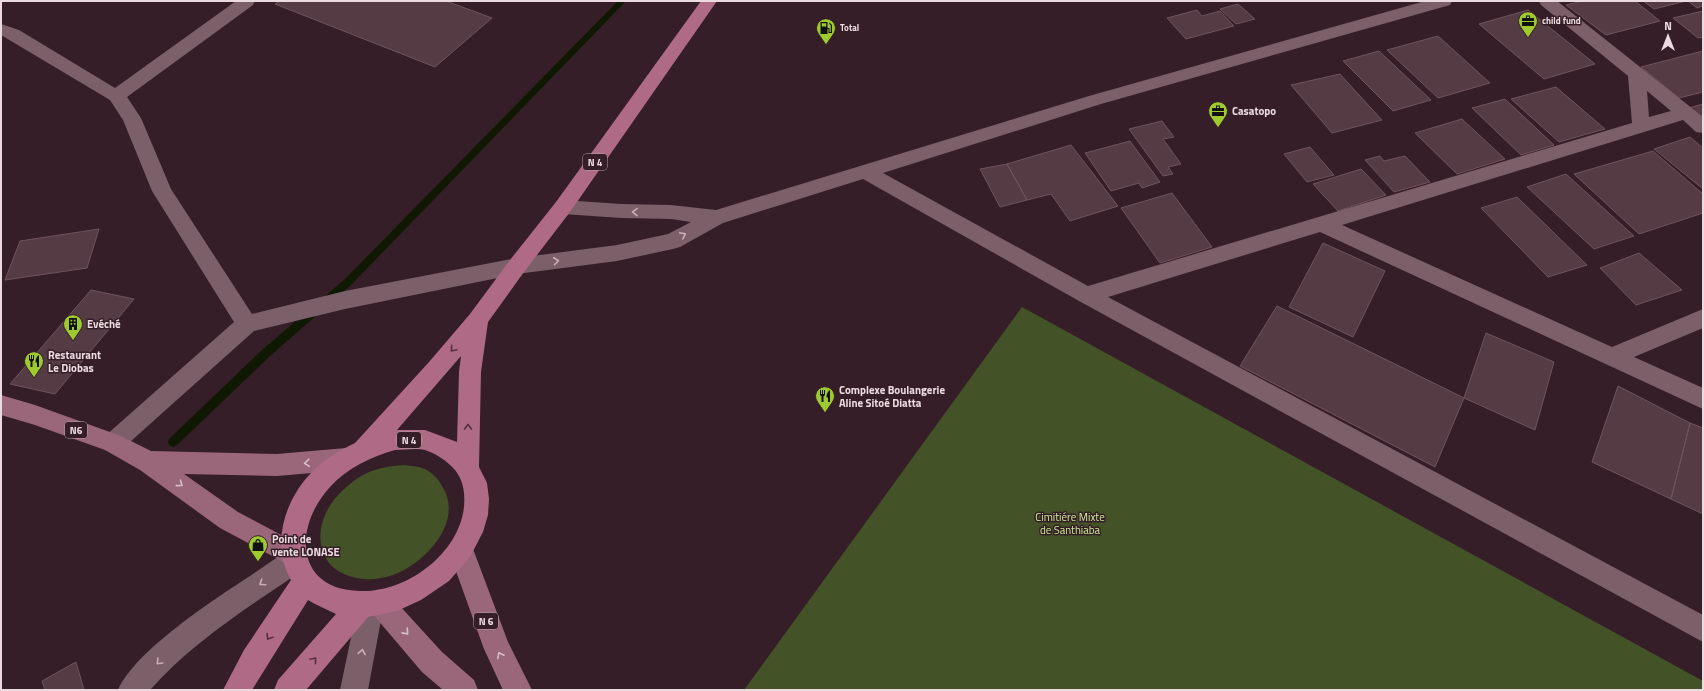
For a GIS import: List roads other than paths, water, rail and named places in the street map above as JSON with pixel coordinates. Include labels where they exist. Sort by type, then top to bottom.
[{"type":"highway","name":"N 4","points":[[478,320],[470,372],[468,403],[468,466],[478,491],[475,520],[461,549],[440,573],[411,592],[371,604],[339,602],[319,594],[297,566],[294,529],[304,503],[322,478],[355,454],[437,368],[478,320],[517,266],[563,207],[709,1]]},
{"type":"highway","name":"N 4","points":[[355,454],[395,440],[424,440],[449,449],[468,466]]},
{"type":"highway","points":[[237,690],[254,660],[297,566]]},
{"type":"highway","name":"N 4","points":[[288,690],[371,604]]},
{"type":"main road","name":"N6","points":[[1,405],[35,415],[113,443],[148,462]]},
{"type":"main road","points":[[148,462],[277,465],[355,454]]},
{"type":"main road","points":[[148,462],[297,566]]},
{"type":"main road","name":"N 6","points":[[461,549],[497,649],[518,690]]},
{"type":"main road","points":[[371,604],[464,690]]},
{"type":"street","points":[[116,96],[247,1]]},
{"type":"street","points":[[113,443],[247,324],[345,300],[517,266],[617,253],[673,241],[716,218],[1095,100],[1444,1]]},
{"type":"street","points":[[1547,1],[1703,127]]},
{"type":"street","points":[[1,29],[13,34],[116,96],[132,118],[162,192],[247,324]]},
{"type":"street","points":[[1637,75],[1641,126]]},
{"type":"street","points":[[1086,295],[1685,113]]},
{"type":"street","points":[[866,172],[1086,295],[1703,629]]},
{"type":"street","points":[[563,207],[620,211],[671,212],[716,218]]},
{"type":"street","points":[[1322,224],[1703,399]]},
{"type":"street","points":[[1612,357],[1703,318]]},
{"type":"street","points":[[130,688],[205,622],[297,566]]},
{"type":"street","points":[[354,690],[371,604]]},
{"type":"waterway","points":[[173,442],[266,353],[347,283],[622,1]]},
{"type":"place","name":"child fund","points":[[1528,38]]},
{"type":"place","name":"Total","points":[[826,45]]},
{"type":"place","name":"Casatopo","points":[[1218,128]]},
{"type":"place","name":"Evéché","points":[[73,341]]},
{"type":"place","name":"Restaurant Le Diobas","points":[[34,378]]},
{"type":"place","name":"Complexe Boulangerie Aline Sitoé Diatta","points":[[825,413]]},
{"type":"place","name":"Point de vente LONASE","points":[[258,562]]},
{"type":"park label","name":"Cimitiére Mixte de Santhiaba","points":[[1070,523]]}]
